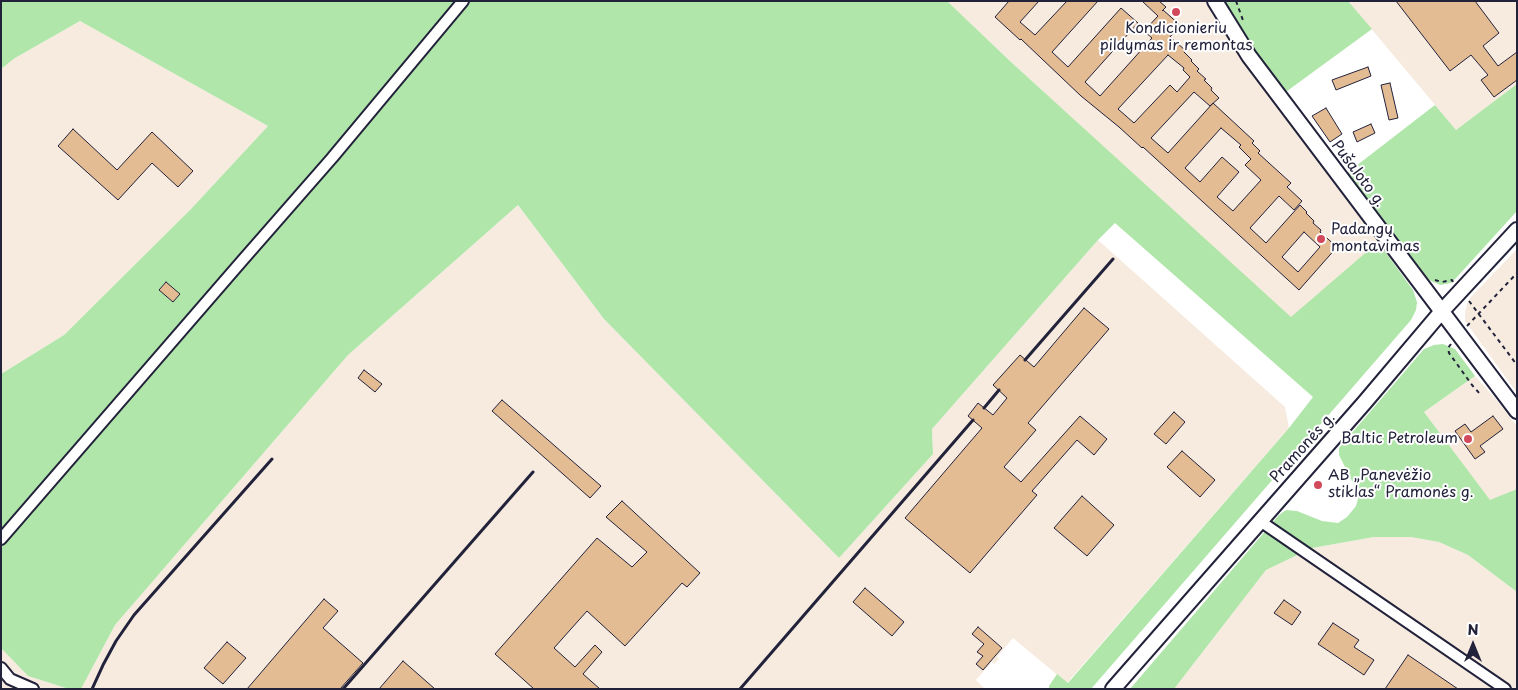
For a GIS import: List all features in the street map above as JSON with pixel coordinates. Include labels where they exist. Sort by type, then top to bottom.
[{"type":"main road","name":"Pušaloto g.","points":[[1215,1],[1249,56],[1517,411]]},
{"type":"main road","name":"Pramonės g.","points":[[1113,689],[1365,402],[1442,310],[1517,230]]},
{"type":"street","points":[[1,539],[332,158],[464,1]]},
{"type":"street","points":[[1260,521],[1505,689]]},
{"type":"street","points":[[1,668],[10,679],[33,689]]},
{"type":"path","points":[[1479,314],[1517,272]]},
{"type":"path","points":[[1461,290],[1517,365]]},
{"type":"shaded area","points":[[947,1],[1208,1],[1246,65],[1378,242],[1291,318]]},
{"type":"shaded area","points":[[1348,1],[1517,1],[1517,84],[1456,130]]},
{"type":"shaded area","points":[[80,21],[268,126],[191,209],[64,335],[1,374],[1,69],[15,58]]},
{"type":"shaded area","points":[[518,205],[604,319],[839,558],[933,454],[932,429],[1098,240],[1285,407],[1289,428],[1067,683],[1013,638],[997,657],[999,659],[994,664],[992,662],[976,680],[985,689],[81,689],[115,625],[348,355]]},
{"type":"shaded area","points":[[1517,249],[1517,393],[1465,321],[1465,313],[1471,297]]},
{"type":"shaded area","points":[[1475,376],[1517,426],[1517,489],[1490,501],[1424,412]]},
{"type":"shaded area","points":[[1374,537],[1411,537],[1439,542],[1468,555],[1517,592],[1517,689],[1174,689],[1266,570],[1312,548]]},
{"type":"shaded area","points":[[1,648],[28,676],[69,689],[1,689]]},
{"type":"green space","points":[[1,1],[947,1],[1011,62],[1291,317],[1378,242],[1413,290],[1417,302],[1416,310],[1411,320],[1091,689],[1049,689],[1057,674],[1068,683],[1289,428],[1313,397],[1115,223],[932,429],[933,454],[839,558],[604,319],[518,205],[348,355],[115,625],[81,689],[69,689],[28,676],[1,648],[1,374],[64,335],[191,209],[268,126],[80,21],[15,58],[1,69]]},
{"type":"green space","points":[[1223,1],[1348,1],[1372,29],[1283,94],[1243,36]]},
{"type":"green space","points":[[1517,84],[1517,211],[1451,283],[1440,285],[1427,279],[1411,262],[1343,176],[1435,105],[1456,130]]},
{"type":"green space","points":[[1443,344],[1455,349],[1475,376],[1424,412],[1490,500],[1517,489],[1517,592],[1468,555],[1439,542],[1411,537],[1374,537],[1312,548],[1266,570],[1174,689],[1130,689],[1279,515],[1286,510],[1297,511],[1322,521],[1338,523],[1347,517],[1356,506],[1359,495],[1339,455],[1339,448],[1424,349]]},
{"type":"building","points":[[1009,1],[1039,1],[1020,22],[1035,35],[1067,1],[1098,1],[1052,52],[1068,67],[1121,8],[1138,23],[1085,82],[1100,96],[1152,38],[1144,31],[1158,16],[1142,1],[1159,1],[1166,7],[1163,10],[1180,25],[1170,37],[1185,50],[1184,52],[1199,69],[1197,71],[1206,79],[1204,80],[1219,98],[1213,103],[1254,141],[1252,143],[1260,151],[1258,153],[1291,183],[1287,187],[1302,201],[1294,210],[1279,196],[1250,228],[1266,243],[1300,205],[1314,221],[1313,223],[1321,230],[1320,232],[1337,247],[1299,290],[1143,147],[1081,96],[995,17]],"holes":[[[1168,55],[1184,68],[1183,70],[1190,77],[1177,92],[1170,85],[1134,123],[1118,109]],[[1194,92],[1210,106],[1212,105],[1168,153],[1151,138]],[[1221,128],[1241,145],[1239,147],[1251,159],[1245,165],[1261,180],[1233,211],[1217,197],[1239,172],[1222,157],[1200,182],[1185,168]],[[1304,232],[1320,247],[1298,272],[1282,257]]]},
{"type":"building","points":[[1396,1],[1475,1],[1499,33],[1483,46],[1498,66],[1517,52],[1517,80],[1494,97],[1481,80],[1488,75],[1471,55],[1450,71]]},
{"type":"building","points":[[1368,67],[1371,76],[1336,90],[1332,80]]},
{"type":"building","points":[[1390,83],[1398,118],[1389,120],[1381,85]]},
{"type":"building","points":[[1326,108],[1342,134],[1330,142],[1312,116]]},
{"type":"building","points":[[1371,124],[1375,133],[1357,142],[1353,132]]},
{"type":"building","points":[[73,129],[117,170],[152,132],[193,171],[178,187],[152,163],[118,200],[58,146]]},
{"type":"building","points":[[166,282],[180,294],[173,302],[159,290]]},
{"type":"building","points":[[1084,308],[1109,329],[1028,423],[1036,430],[1004,467],[1021,482],[1080,416],[1107,439],[1094,455],[1077,440],[1032,491],[1037,495],[970,573],[905,518],[982,428],[968,416],[978,403],[993,415],[1007,398],[993,385],[1020,355],[1034,367]]},
{"type":"building","points":[[364,370],[382,384],[375,392],[358,378]]},
{"type":"building","points":[[502,400],[601,486],[590,498],[492,411]]},
{"type":"building","points":[[1174,412],[1185,422],[1166,444],[1154,434]]},
{"type":"building","points":[[1493,416],[1503,429],[1480,446],[1485,452],[1475,459],[1455,431],[1465,424],[1471,432]]},
{"type":"building","points":[[1182,451],[1215,480],[1200,497],[1167,467]]},
{"type":"building","points":[[1082,496],[1114,525],[1087,556],[1054,528]]},
{"type":"building","points":[[622,501],[700,573],[687,587],[682,583],[625,646],[587,611],[554,648],[575,667],[595,645],[602,652],[583,674],[600,689],[534,689],[495,654],[597,538],[632,567],[647,552],[606,517]]},
{"type":"building","points":[[865,588],[904,622],[892,636],[853,602]]},
{"type":"building","points":[[324,599],[338,611],[323,628],[363,663],[340,689],[247,689]]},
{"type":"building","points":[[1284,600],[1301,612],[1292,625],[1274,613]]},
{"type":"building","points":[[1333,623],[1359,640],[1354,647],[1374,660],[1364,675],[1318,644]]},
{"type":"building","points":[[978,627],[1002,648],[983,670],[976,664],[983,656],[977,652],[984,644],[972,634]]},
{"type":"building","points":[[227,642],[246,658],[223,684],[204,668]]},
{"type":"building","points":[[1408,655],[1458,689],[1385,689]]},
{"type":"building","points":[[403,661],[435,689],[379,689]]},
{"type":"railway","points":[[1025,360],[1113,259]]},
{"type":"railway","points":[[984,408],[999,390]]},
{"type":"railway","points":[[740,689],[973,420]]},
{"type":"railway","points":[[92,689],[116,641],[134,615],[272,459]]},
{"type":"railway","points":[[343,689],[533,472]]},
{"type":"place","name":"Kondicionieriu pildymas ir remontas","points":[[1176,12]]},
{"type":"place","name":"Padangų montavimas","points":[[1321,239]]},
{"type":"place","name":"Baltic Petroleum","points":[[1468,439]]},
{"type":"place","name":"AB „Panevėžio stiklas“ Pramonės g.","points":[[1318,485]]}]
